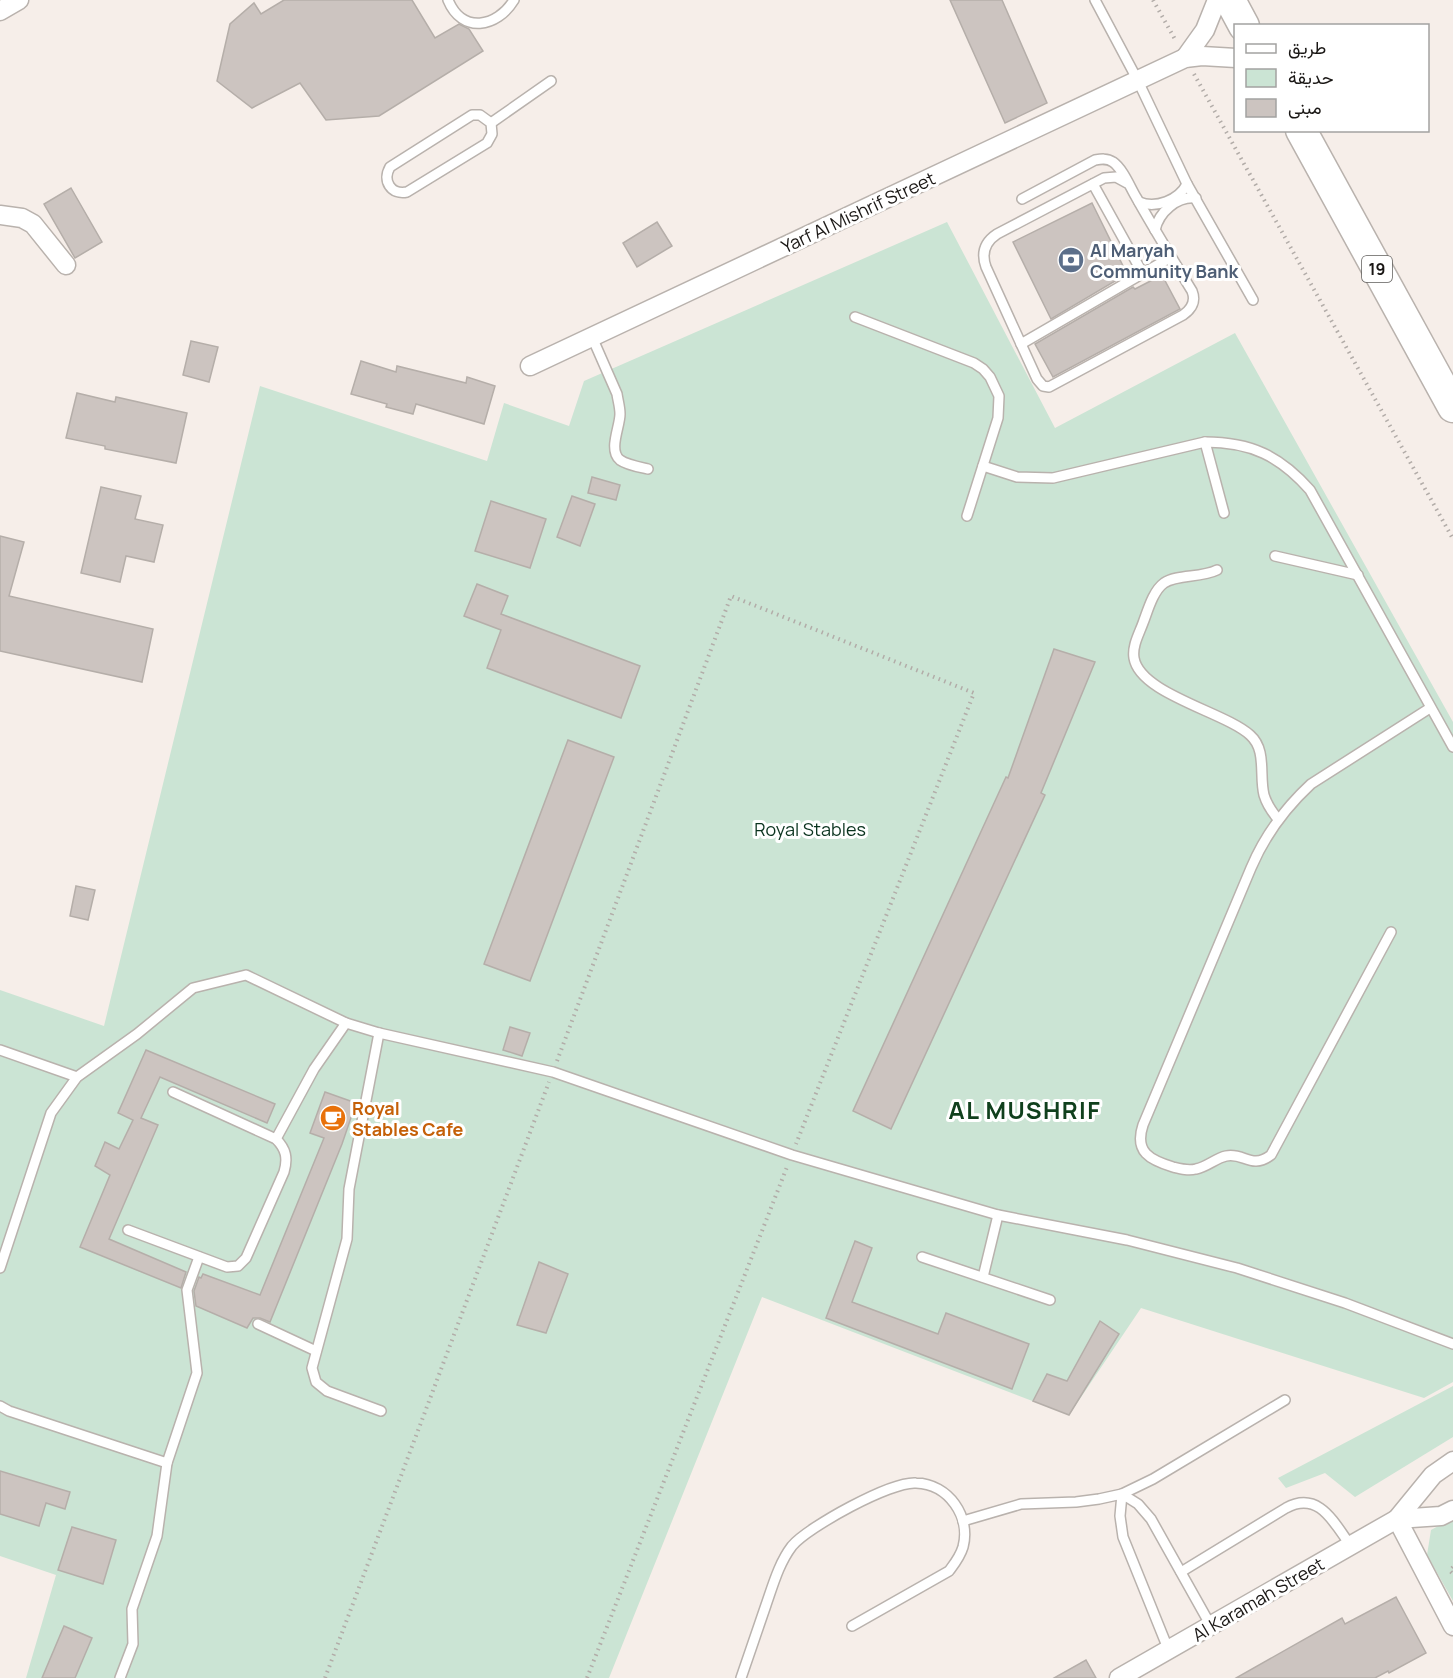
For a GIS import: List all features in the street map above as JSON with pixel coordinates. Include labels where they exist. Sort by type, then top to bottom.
[{"type":"main road","points":[[1230,0],[1243,24]]},
{"type":"main road","name":"19","points":[[1302,132],[1453,407]]},
{"type":"street","points":[[0,11],[19,0]]},
{"type":"street","name":"Yarf Al Mishrif Street","points":[[1185,58],[1205,30],[1217,0]]},
{"type":"street","name":"Yarf Al Mishrif Street","points":[[530,366],[1185,58],[1202,56],[1234,58]]},
{"type":"street","points":[[0,215],[22,218],[33,224],[66,265]]},
{"type":"street","name":"Al Karamah Street","points":[[1119,1678],[1397,1519],[1433,1475],[1453,1461]]},
{"type":"street","name":"Al Karamah Street","points":[[1397,1519],[1441,1516],[1453,1510]]},
{"type":"street","points":[[1397,1519],[1453,1626]]},
{"type":"lane","points":[[448,0],[456,13],[465,20],[477,23],[489,22],[501,17],[514,0]]},
{"type":"lane","points":[[1095,0],[1187,184],[1253,300]]},
{"type":"lane","points":[[491,123],[551,81]]},
{"type":"lane","points":[[480,115],[491,123],[490,139],[473,152],[407,192],[397,192],[389,186],[386,176],[390,166],[468,117],[480,115]]},
{"type":"lane","points":[[1022,199],[1078,168],[1101,159],[1111,160],[1117,165],[1194,296],[1192,307],[1183,315],[1049,387],[1043,386],[1037,380],[984,261],[983,255],[987,243],[997,234],[1110,176],[1127,183]]},
{"type":"lane","points":[[1092,184],[1143,274]]},
{"type":"lane","points":[[1138,202],[1158,204],[1176,196],[1187,184]]},
{"type":"lane","points":[[1155,230],[1163,212],[1180,201],[1196,198]]},
{"type":"lane","points":[[1021,344],[1171,257]]},
{"type":"lane","points":[[855,317],[974,363],[990,376],[999,396],[1000,407],[967,516]]},
{"type":"lane","points":[[592,337],[617,394],[619,404],[615,453],[621,461],[648,469]]},
{"type":"lane","points":[[983,466],[1017,477],[1053,478],[1205,442],[1225,442],[1245,446],[1273,458],[1297,475],[1310,490],[1453,747]]},
{"type":"lane","points":[[1205,442],[1224,513]]},
{"type":"lane","points":[[1275,556],[1358,575]]},
{"type":"lane","points":[[1217,570],[1202,576],[1173,579],[1162,584],[1136,641],[1134,657],[1136,666],[1147,678],[1185,702],[1249,734],[1260,751],[1265,797],[1278,819]]},
{"type":"lane","points":[[1391,932],[1271,1155],[1258,1162],[1227,1155],[1203,1167],[1189,1170],[1155,1161],[1148,1156],[1140,1141],[1143,1125],[1254,860],[1278,819],[1294,801],[1324,775],[1430,708]]},
{"type":"lane","points":[[0,1268],[51,1113],[77,1077],[137,1034],[193,988],[246,975],[346,1023],[379,1033],[553,1072],[792,1155],[998,1215],[1127,1240],[1237,1268],[1345,1303],[1452,1342]]},
{"type":"lane","points":[[276,1138],[314,1069],[346,1023]]},
{"type":"lane","points":[[379,1033],[349,1190],[347,1239],[312,1368],[316,1382],[321,1387],[381,1412]]},
{"type":"lane","points":[[0,1050],[77,1077]]},
{"type":"lane","points":[[128,1230],[233,1268],[243,1263],[286,1163],[286,1154],[276,1138],[173,1092]]},
{"type":"lane","points":[[982,1277],[998,1215]]},
{"type":"lane","points":[[120,1678],[133,1644],[132,1609],[157,1536],[166,1463],[197,1373],[187,1290],[199,1257]]},
{"type":"lane","points":[[922,1257],[1050,1300]]},
{"type":"lane","points":[[258,1324],[316,1351]]},
{"type":"lane","points":[[963,1521],[1021,1504],[1076,1502],[1122,1494],[1154,1479],[1285,1400]]},
{"type":"lane","points":[[0,1406],[9,1411],[166,1463]]},
{"type":"lane","points":[[741,1678],[783,1559],[792,1546],[810,1530],[893,1486],[915,1482],[926,1484],[946,1494],[954,1502],[963,1521],[965,1535],[963,1548],[957,1560],[949,1571],[852,1626]]},
{"type":"lane","points":[[1122,1494],[1145,1511],[1211,1626]]},
{"type":"lane","points":[[1122,1494],[1120,1516],[1123,1537],[1168,1651]]},
{"type":"lane","points":[[1181,1572],[1286,1508],[1301,1503],[1309,1503],[1324,1510],[1351,1546]]},
{"type":"path","points":[[1153,0],[1453,539]]},
{"type":"path","points":[[325,1678],[731,596],[974,693],[587,1678]]},
{"type":"path","points":[[1453,1567],[1450,1571],[1453,1574]]},
{"type":"green space","name":"Royal Stables","points":[[947,222],[1055,428],[1235,333],[1453,722],[1453,1382],[1424,1398],[1141,1308],[1069,1415],[762,1297],[609,1678],[26,1678],[56,1575],[0,1556],[0,990],[104,1026],[260,386],[487,461],[504,403],[569,426],[584,381]]},
{"type":"green space","points":[[1453,1386],[1453,1437],[1355,1497],[1325,1473],[1286,1488],[1278,1478]]},
{"type":"green space","points":[[1453,1518],[1453,1601],[1427,1555],[1431,1530]]},
{"type":"building","points":[[284,0],[412,0],[435,38],[459,24],[469,29],[483,51],[379,116],[326,120],[300,83],[252,108],[217,81],[230,24],[254,3],[261,14]]},
{"type":"building","points":[[950,0],[1002,0],[1047,103],[1005,123]]},
{"type":"building","points":[[71,188],[102,242],[75,258],[44,204]]},
{"type":"building","name":"Al Maryah Community Bank","points":[[1092,203],[1127,274],[1051,319],[1013,242]]},
{"type":"building","points":[[657,222],[672,246],[637,267],[623,243]]},
{"type":"building","points":[[1162,275],[1180,309],[1053,377],[1035,344],[1133,287],[1135,289]]},
{"type":"building","points":[[191,341],[218,347],[209,382],[183,375]]},
{"type":"building","points":[[361,361],[396,372],[397,366],[466,383],[467,377],[495,386],[484,424],[416,404],[413,414],[351,394]]},
{"type":"building","points":[[77,393],[115,402],[116,397],[187,413],[176,463],[105,449],[105,446],[66,438]]},
{"type":"building","points":[[592,477],[620,485],[616,500],[588,493]]},
{"type":"building","points":[[101,487],[141,496],[135,519],[163,525],[154,562],[126,556],[120,582],[81,573]]},
{"type":"building","points":[[572,496],[595,504],[580,546],[557,537]]},
{"type":"building","points":[[491,501],[546,519],[530,568],[475,551]]},
{"type":"building","points":[[0,536],[24,542],[9,596],[153,629],[142,682],[0,651]]},
{"type":"building","points":[[477,584],[508,596],[501,614],[640,666],[621,718],[487,668],[501,630],[464,616]]},
{"type":"building","points":[[1054,649],[1095,662],[1041,793],[1045,795],[891,1129],[853,1111],[1006,777],[1008,778]]},
{"type":"building","points":[[568,740],[614,757],[530,981],[484,964]]},
{"type":"building","points":[[76,886],[95,890],[88,920],[70,916]]},
{"type":"building","points":[[510,1027],[530,1033],[522,1056],[503,1050]]},
{"type":"building","points":[[146,1050],[275,1104],[267,1123],[160,1077],[141,1118],[158,1125],[109,1239],[186,1272],[181,1288],[80,1247],[110,1175],[95,1166],[105,1142],[119,1149],[133,1120],[118,1113]]},
{"type":"building","points":[[325,1092],[356,1103],[342,1144],[270,1322],[253,1318],[247,1328],[196,1306],[194,1291],[199,1277],[201,1278],[203,1274],[260,1295],[324,1138],[310,1133]]},
{"type":"building","points":[[855,1241],[872,1248],[852,1302],[938,1334],[946,1313],[1029,1344],[1012,1389],[826,1318]]},
{"type":"building","points":[[539,1262],[568,1274],[546,1333],[517,1325]]},
{"type":"building","points":[[1100,1321],[1119,1334],[1069,1415],[1033,1401],[1047,1374],[1067,1381]]},
{"type":"building","points":[[0,1471],[70,1492],[65,1509],[46,1503],[39,1526],[0,1514]]},
{"type":"building","points":[[72,1527],[116,1540],[103,1584],[58,1570]]},
{"type":"building","points":[[1396,1597],[1426,1653],[1389,1673],[1388,1671],[1375,1678],[1236,1678],[1342,1618],[1345,1624]]},
{"type":"building","points":[[64,1626],[92,1638],[75,1678],[42,1678]]},
{"type":"building","points":[[1086,1660],[1096,1678],[1054,1678]]},
{"type":"place","name":"Al Maryah Community Bank","points":[[1071,260]]},
{"type":"place","name":"Royal Stables Cafe","points":[[333,1118]]},
{"type":"district","name":"AL MUSHRIF","points":[[1025,1109]]}]
